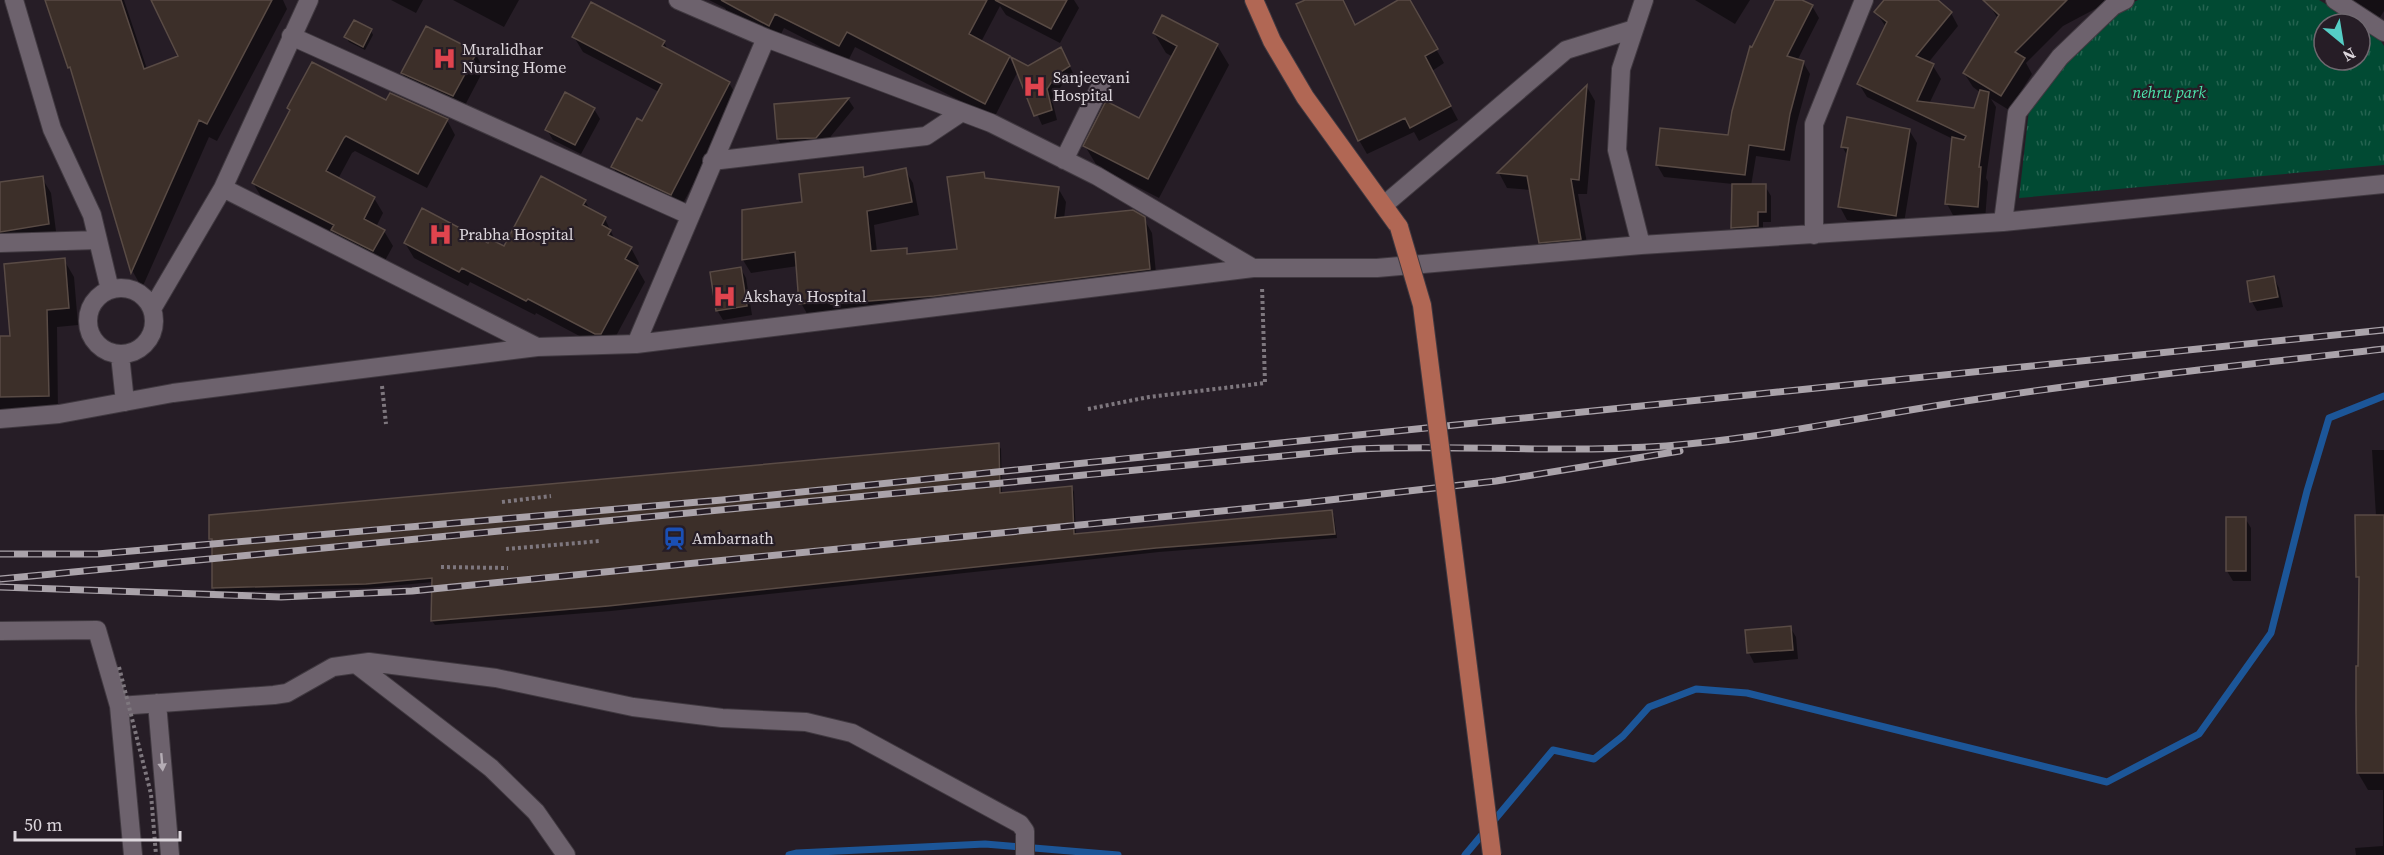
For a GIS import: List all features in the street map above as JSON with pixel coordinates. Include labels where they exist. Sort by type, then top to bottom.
[{"type":"main road","points":[[1254,0],[1272,41],[1305,97],[1399,227],[1422,305],[1492,855]]},
{"type":"street","points":[[14,0],[52,129],[92,215],[110,290]]},
{"type":"street","points":[[152,309],[223,188],[309,0]]},
{"type":"street","points":[[678,0],[766,38],[991,123],[1097,176],[1257,268]]},
{"type":"street","points":[[1641,245],[1617,150],[1621,69],[1644,0]]},
{"type":"street","points":[[1814,235],[1814,124],[1864,0]]},
{"type":"street","points":[[2003,222],[2017,113],[2060,57],[2114,6],[2126,0]]},
{"type":"street","points":[[2336,0],[2384,32]]},
{"type":"street","points":[[1384,205],[1566,50],[1634,29]]},
{"type":"street","points":[[291,36],[688,215]]},
{"type":"street","points":[[636,344],[688,215],[766,38]]},
{"type":"street","points":[[1064,160],[1101,86]]},
{"type":"street","points":[[712,161],[926,136],[962,112]]},
{"type":"street","points":[[0,419],[69,413],[173,393],[537,347],[636,344],[1257,268],[1377,268],[1641,245],[2003,222],[2384,184]]},
{"type":"street","points":[[223,188],[537,347]]},
{"type":"street","points":[[0,243],[98,240]]},
{"type":"street","points":[[127,289],[137,293],[152,309],[153,331],[148,341],[130,353],[120,355],[100,347],[93,339],[89,329],[88,319],[91,308],[96,299],[110,290],[127,289]]},
{"type":"street","points":[[120,355],[125,402]]},
{"type":"street","points":[[0,631],[97,630],[119,706],[134,855]]},
{"type":"street","points":[[119,706],[287,693],[303,686],[320,673],[333,668],[369,662],[496,678],[633,707],[722,718],[806,722],[852,734],[1020,824],[1025,831],[1025,855]]},
{"type":"street","points":[[356,664],[491,768],[536,812],[566,855]]},
{"type":"street","points":[[157,703],[170,855]]},
{"type":"path","points":[[1088,410],[1149,397],[1265,383],[1257,268]]},
{"type":"path","points":[[380,367],[386,424]]},
{"type":"path","points":[[502,502],[551,496]]},
{"type":"path","points":[[506,549],[600,541]]},
{"type":"path","points":[[441,567],[508,568]]},
{"type":"path","points":[[119,667],[151,794],[156,855]]},
{"type":"green space","name":"nehru park","points":[[2138,0],[2319,0],[2339,12],[2312,12],[2312,72],[2372,72],[2372,32],[2384,46],[2384,165],[2019,198],[2029,110],[2070,58],[2120,9]]},
{"type":"building","points":[[45,0],[121,0],[144,69],[178,56],[151,0],[272,0],[207,124],[199,120],[131,273],[70,67],[68,68]]},
{"type":"building","points":[[721,0],[987,0],[969,34],[1010,56],[985,104],[847,32],[839,46],[775,14],[769,26]]},
{"type":"building","points":[[995,0],[1067,0],[1051,29]]},
{"type":"building","points":[[1305,0],[1343,0],[1355,25],[1398,0],[1410,0],[1438,49],[1425,56],[1451,106],[1410,128],[1405,118],[1358,141],[1296,4]]},
{"type":"building","points":[[1775,0],[1802,0],[1813,5],[1787,56],[1804,61],[1790,114],[1784,150],[1749,145],[1745,175],[1656,165],[1660,128],[1728,135],[1732,111],[1750,46],[1752,47]]},
{"type":"building","points":[[1884,0],[1938,0],[1952,12],[1916,56],[1934,64],[1917,101],[1974,108],[1980,90],[1989,92],[1979,167],[1981,167],[1978,207],[1945,204],[1952,137],[1964,140],[1966,136],[1857,84],[1887,22],[1874,12]]},
{"type":"building","points":[[1983,0],[2067,0],[2015,52],[2025,58],[2001,96],[1963,73],[1999,15]]},
{"type":"building","points":[[591,2],[665,41],[662,46],[730,82],[671,195],[611,167],[637,118],[642,121],[662,84],[572,37]]},
{"type":"building","points":[[1162,15],[1218,44],[1148,179],[1083,146],[1106,101],[1139,118],[1177,46],[1153,33]]},
{"type":"building","points":[[354,20],[372,29],[363,47],[344,37]]},
{"type":"building","points":[[426,26],[477,52],[453,96],[401,73]]},
{"type":"building","points":[[1061,47],[1070,66],[1056,75],[1047,89],[1052,110],[1034,116],[1011,57],[1028,66]]},
{"type":"building","points":[[312,62],[386,100],[390,93],[448,119],[418,174],[346,136],[344,138],[326,171],[375,197],[364,219],[385,230],[373,251],[331,230],[334,225],[252,183],[290,110],[287,108]]},
{"type":"building","points":[[1587,85],[1579,180],[1571,179],[1581,239],[1539,243],[1527,176],[1497,173]]},
{"type":"building","points":[[565,92],[595,108],[575,145],[545,130]]},
{"type":"building","points":[[849,98],[816,138],[777,139],[774,104]]},
{"type":"building","points":[[1847,117],[1910,129],[1896,216],[1838,207],[1848,148],[1841,147]]},
{"type":"building","points":[[863,167],[864,177],[906,168],[912,202],[867,211],[871,251],[907,248],[907,254],[957,249],[947,177],[984,172],[985,178],[1059,187],[1055,218],[1133,210],[1145,217],[1150,269],[934,296],[831,304],[830,301],[799,304],[795,252],[742,260],[742,210],[802,202],[799,174]]},
{"type":"building","points":[[43,176],[49,224],[0,232],[0,182]]},
{"type":"building","points":[[541,176],[586,200],[583,205],[606,217],[602,225],[611,230],[608,235],[632,247],[625,259],[638,266],[601,334],[595,334],[462,268],[459,272],[404,243],[422,208],[488,243],[490,239],[504,246]]},
{"type":"building","points":[[1732,184],[1766,184],[1766,212],[1758,212],[1758,226],[1731,228]]},
{"type":"building","points":[[65,258],[69,308],[47,310],[49,396],[0,397],[0,336],[10,336],[4,264]]},
{"type":"building","points":[[741,267],[747,306],[716,311],[710,272]]},
{"type":"building","points":[[2274,276],[2278,297],[2250,302],[2247,281]]},
{"type":"building","points":[[999,443],[1000,493],[1072,486],[1074,534],[1332,510],[1335,534],[1156,548],[608,606],[431,621],[432,578],[366,584],[212,588],[212,539],[209,539],[209,515]]},
{"type":"building","points":[[2355,515],[2384,515],[2384,773],[2357,773],[2356,666],[2358,666],[2359,577],[2356,577]]},
{"type":"building","points":[[2226,517],[2246,517],[2246,571],[2226,571]]},
{"type":"building","points":[[1791,626],[1793,650],[1747,653],[1745,630]]},
{"type":"waterway","points":[[1465,855],[1553,750],[1594,759],[1623,736],[1649,707],[1696,689],[1747,693],[2107,782],[2199,734],[2271,633],[2307,491],[2329,418],[2384,396]]},
{"type":"waterway","points":[[789,855],[985,844],[1118,855]]},
{"type":"railway","points":[[0,554],[97,554],[722,500],[2384,330]]},
{"type":"railway","points":[[0,579],[1356,449],[1605,449],[1688,444],[1763,435],[2036,391],[2384,349]]},
{"type":"railway","points":[[0,587],[281,597],[412,591],[1303,503],[1496,481],[1680,451]]},
{"type":"place","name":"Muralidhar Nursing Home","points":[[444,58]]},
{"type":"place","name":"Sanjeevani Hospital","points":[[1035,86]]},
{"type":"place","name":"Prabha Hospital","points":[[441,234]]},
{"type":"place","name":"Akshaya Hospital","points":[[725,296]]},
{"type":"place","name":"Ambarnath","points":[[674,538]]}]
